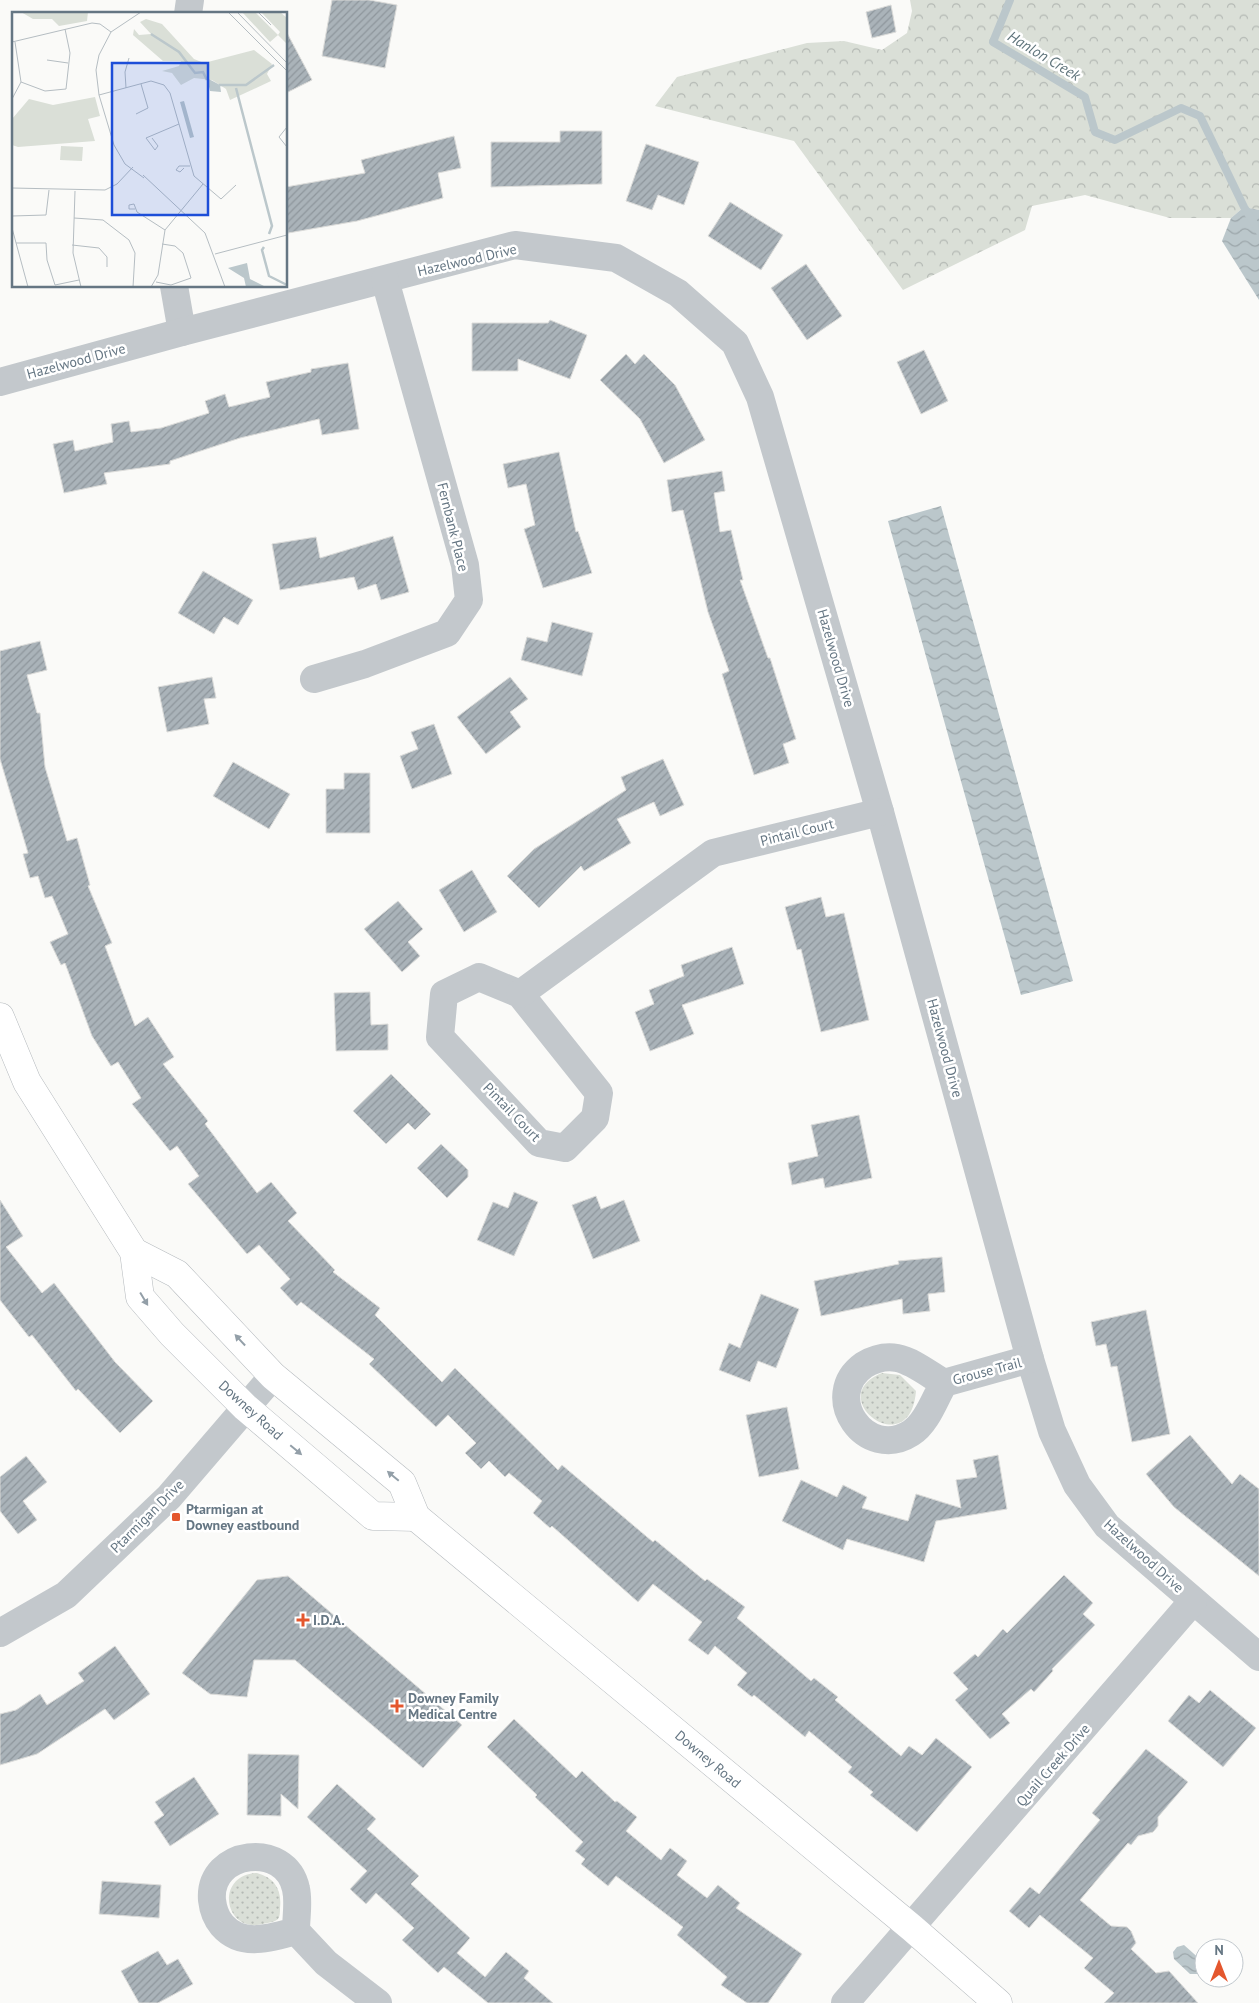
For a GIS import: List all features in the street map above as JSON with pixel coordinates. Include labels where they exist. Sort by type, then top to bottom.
[{"type":"main road","name":"Downey Road","points":[[0,1017],[27,1082],[134,1252],[140,1297],[172,1334],[245,1407],[373,1516],[416,1517]]},
{"type":"main road","name":"Downey Road","points":[[134,1252],[177,1274],[274,1376],[402,1483],[416,1517],[912,1928],[998,2003]]},
{"type":"street","name":"Hazelwood Drive","points":[[0,382],[182,332],[515,246],[616,258],[678,293],[735,343],[760,397],[880,812],[1030,1359],[1052,1430],[1077,1485],[1107,1526],[1259,1657]]},
{"type":"street","name":"Fernbank Place","points":[[314,679],[365,664],[447,633],[469,600],[465,565],[385,280]]},
{"type":"street","points":[[174,288],[182,332]]},
{"type":"street","name":"Pintail Court","points":[[520,994],[713,853],[880,812]]},
{"type":"street","name":"Pintail Court","points":[[479,976],[520,994],[599,1093],[595,1118],[565,1148],[539,1143],[440,1037],[444,994],[479,976]]},
{"type":"street","name":"Grouse Trail","points":[[944,1383],[1030,1359]]},
{"type":"street","name":"Ptarmigan Drive","points":[[0,1633],[66,1595],[169,1496],[274,1376]]},
{"type":"street","name":"Quail Creek Drive","points":[[845,2003],[912,1928],[1193,1601]]},
{"type":"street","points":[[296,1931],[326,1963],[378,2003]]},
{"type":"green space","points":[[910,0],[1259,0],[1259,210],[1244,207],[1231,218],[1170,218],[1085,195],[1032,206],[1025,230],[903,290],[794,141],[655,106],[677,77],[807,43],[844,41],[882,50],[907,33],[912,11]]},
{"type":"green space","points":[[882,1373],[900,1375],[916,1391],[910,1412],[900,1423],[887,1424],[874,1419],[864,1409],[861,1396],[866,1384]]},
{"type":"green space","points":[[257,1873],[268,1878],[276,1886],[280,1896],[280,1914],[278,1919],[273,1922],[250,1925],[240,1921],[233,1913],[229,1903],[230,1893],[234,1883],[243,1876]]},
{"type":"water","points":[[1244,207],[1259,210],[1259,300],[1222,241],[1231,218]]},
{"type":"water","points":[[941,506],[1073,981],[1021,995],[888,521]]},
{"type":"water","points":[[1184,1945],[1194,1954],[1194,1974],[1190,1974],[1174,1959],[1173,1952],[1177,1947]]},
{"type":"building","points":[[332,0],[369,0],[397,5],[385,68],[322,56]]},
{"type":"building","points":[[891,5],[896,32],[872,38],[866,12]]},
{"type":"building","points":[[288,35],[312,80],[288,92]]},
{"type":"building","points":[[560,131],[602,131],[602,184],[491,187],[491,142],[560,142]]},
{"type":"building","points":[[454,136],[461,168],[438,173],[443,198],[357,221],[288,233],[288,187],[365,173],[361,160]]},
{"type":"building","points":[[646,144],[699,162],[684,205],[658,195],[652,210],[626,201]]},
{"type":"building","points":[[730,202],[783,235],[761,270],[708,236]]},
{"type":"building","points":[[806,264],[842,316],[807,340],[771,288]]},
{"type":"building","points":[[550,320],[587,335],[570,379],[518,359],[518,371],[472,371],[472,323],[548,323]]},
{"type":"building","points":[[924,350],[948,401],[921,414],[897,362]]},
{"type":"building","points":[[626,354],[635,364],[644,354],[675,385],[705,440],[664,463],[640,419],[600,380]]},
{"type":"building","points":[[348,363],[359,429],[322,435],[319,419],[240,438],[170,461],[170,464],[104,473],[107,484],[64,493],[53,444],[73,440],[75,451],[113,442],[111,424],[129,421],[131,432],[161,428],[209,413],[205,401],[225,394],[229,407],[270,397],[266,382],[311,372],[311,369]]},
{"type":"building","points":[[559,452],[576,532],[578,531],[592,573],[543,588],[524,529],[535,525],[526,484],[508,488],[503,464]]},
{"type":"building","points":[[722,471],[725,491],[714,493],[720,532],[731,530],[743,580],[740,580],[768,658],[770,658],[796,739],[783,744],[789,763],[754,775],[722,674],[729,671],[708,612],[683,510],[672,512],[667,480]]},
{"type":"building","points":[[393,536],[409,592],[381,600],[376,584],[358,590],[354,577],[280,590],[272,544],[316,537],[320,558]]},
{"type":"building","points":[[203,571],[253,600],[238,625],[224,617],[214,634],[178,613]]},
{"type":"building","points":[[552,622],[593,633],[582,676],[521,660],[527,637],[547,642]]},
{"type":"building","points":[[40,641],[47,670],[27,675],[37,713],[40,713],[45,767],[67,841],[77,838],[90,885],[88,886],[112,943],[105,946],[135,1026],[148,1017],[174,1057],[163,1064],[208,1121],[205,1124],[257,1193],[271,1182],[297,1213],[288,1221],[335,1270],[333,1272],[380,1308],[375,1315],[442,1382],[455,1368],[558,1470],[562,1465],[653,1542],[655,1540],[705,1581],[707,1579],[745,1607],[737,1618],[811,1681],[814,1678],[838,1697],[835,1700],[901,1756],[909,1746],[922,1755],[936,1738],[972,1767],[917,1832],[870,1795],[873,1792],[848,1772],[852,1767],[809,1731],[805,1737],[754,1695],[752,1697],[737,1685],[747,1673],[715,1646],[708,1655],[688,1640],[702,1622],[653,1584],[638,1602],[552,1526],[550,1528],[533,1513],[542,1501],[509,1473],[505,1477],[489,1461],[481,1469],[465,1453],[476,1443],[448,1415],[436,1427],[369,1364],[374,1359],[301,1302],[297,1306],[280,1288],[290,1279],[259,1245],[247,1254],[188,1184],[199,1176],[177,1146],[170,1151],[132,1104],[141,1098],[118,1062],[111,1066],[92,1036],[65,963],[61,965],[50,942],[68,934],[52,896],[45,898],[38,876],[30,878],[23,854],[28,853],[0,759],[0,651]]},
{"type":"building","points":[[212,677],[216,698],[204,699],[209,724],[167,732],[158,687]]},
{"type":"building","points":[[510,677],[528,699],[510,712],[521,727],[486,754],[457,717]]},
{"type":"building","points":[[434,724],[452,774],[412,789],[400,756],[418,749],[411,732]]},
{"type":"building","points":[[663,759],[684,805],[660,816],[654,802],[617,819],[631,843],[584,871],[581,866],[539,908],[507,876],[534,849],[626,790],[621,777]]},
{"type":"building","points":[[233,762],[290,794],[269,829],[213,796]]},
{"type":"building","points":[[344,773],[370,773],[370,833],[326,833],[326,789],[344,789]]},
{"type":"building","points":[[472,870],[497,912],[464,932],[439,890]]},
{"type":"building","points":[[821,897],[826,917],[844,913],[869,1020],[821,1032],[801,949],[797,950],[785,907]]},
{"type":"building","points":[[398,901],[423,929],[408,942],[420,956],[402,972],[364,929]]},
{"type":"building","points":[[732,947],[744,984],[682,1005],[694,1034],[650,1051],[635,1012],[654,1004],[649,990],[684,976],[681,965]]},
{"type":"building","points":[[370,992],[371,1025],[388,1024],[388,1050],[336,1051],[334,993]]},
{"type":"building","points":[[391,1074],[431,1114],[415,1130],[408,1123],[386,1144],[353,1111]]},
{"type":"building","points":[[859,1115],[872,1178],[825,1188],[823,1178],[792,1185],[788,1163],[818,1156],[811,1125]]},
{"type":"building","points":[[441,1144],[468,1170],[468,1177],[447,1198],[417,1168]]},
{"type":"building","points":[[514,1192],[538,1202],[514,1256],[477,1240],[493,1202],[508,1208]]},
{"type":"building","points":[[596,1196],[601,1209],[624,1200],[640,1241],[593,1259],[572,1205]]},
{"type":"building","points":[[0,1200],[23,1236],[6,1247],[42,1293],[54,1283],[115,1362],[153,1401],[120,1433],[78,1389],[76,1391],[32,1335],[29,1337],[0,1300]]},
{"type":"building","points":[[942,1257],[945,1292],[928,1294],[930,1311],[903,1314],[902,1299],[821,1316],[814,1281],[899,1264],[898,1261]]},
{"type":"building","points":[[761,1294],[799,1309],[776,1368],[758,1361],[750,1382],[719,1370],[729,1343],[740,1348]]},
{"type":"building","points":[[1146,1310],[1170,1434],[1132,1442],[1117,1366],[1111,1367],[1106,1344],[1096,1346],[1091,1322]]},
{"type":"building","points":[[787,1407],[799,1469],[759,1477],[746,1415]]},
{"type":"building","points":[[1190,1435],[1232,1484],[1240,1474],[1259,1489],[1259,1576],[1174,1507],[1146,1474]]},
{"type":"building","points":[[998,1455],[1007,1509],[936,1521],[924,1562],[847,1539],[843,1550],[782,1521],[801,1480],[837,1497],[843,1485],[867,1497],[862,1508],[908,1521],[916,1494],[961,1508],[956,1480],[977,1477],[973,1460]]},
{"type":"building","points":[[26,1456],[47,1482],[23,1501],[37,1520],[18,1534],[0,1511],[0,1477]]},
{"type":"building","points":[[1064,1575],[1093,1603],[1083,1614],[1095,1625],[1052,1669],[1053,1671],[1034,1692],[1031,1689],[1002,1714],[1010,1723],[990,1739],[955,1700],[968,1689],[953,1673],[975,1654],[978,1657],[1003,1629],[1007,1633]]},
{"type":"building","points":[[288,1576],[462,1725],[423,1768],[295,1660],[254,1660],[247,1697],[210,1694],[182,1673],[257,1580]]},
{"type":"building","points":[[115,1646],[150,1694],[114,1720],[105,1709],[37,1754],[0,1765],[0,1714],[16,1710],[40,1694],[47,1705],[84,1681],[78,1673]]},
{"type":"building","points":[[1210,1690],[1256,1728],[1223,1767],[1168,1721],[1189,1695],[1199,1703]]},
{"type":"building","points":[[514,1719],[576,1778],[582,1771],[615,1802],[617,1801],[637,1817],[626,1831],[661,1860],[670,1848],[687,1861],[677,1875],[707,1898],[718,1885],[740,1903],[736,1908],[802,1954],[768,2003],[747,2003],[721,1985],[727,1977],[677,1935],[683,1927],[616,1876],[608,1886],[581,1864],[585,1859],[575,1851],[583,1842],[535,1797],[537,1795],[487,1747]]},
{"type":"building","points":[[1146,1749],[1188,1782],[1158,1817],[1158,1826],[1153,1832],[1138,1836],[1131,1845],[1128,1843],[1080,1900],[1111,1926],[1127,1927],[1131,1931],[1136,1943],[1131,1949],[1156,1973],[1169,1971],[1198,2003],[1104,2003],[1114,1993],[1084,1968],[1093,1958],[1040,1915],[1029,1928],[1009,1911],[1030,1887],[1039,1894],[1100,1820],[1092,1813]]},
{"type":"building","points":[[248,1754],[299,1755],[298,1809],[281,1794],[281,1816],[247,1815]]},
{"type":"building","points":[[194,1777],[219,1814],[170,1846],[154,1822],[164,1815],[155,1802]]},
{"type":"building","points":[[337,1784],[376,1819],[367,1829],[419,1876],[411,1884],[470,1938],[457,1953],[485,1977],[506,1952],[529,1971],[524,1978],[553,2003],[488,2003],[444,1967],[438,1973],[402,1940],[414,1928],[376,1893],[366,1904],[350,1889],[367,1871],[307,1817]]},
{"type":"building","points":[[102,1881],[161,1885],[159,1918],[99,1914]]},
{"type":"building","points":[[158,1951],[167,1965],[178,1959],[193,1984],[158,2003],[139,2003],[121,1971]]},
{"type":"waterway","name":"Hanlon Creek","points":[[1010,0],[993,42],[1085,97],[1095,132],[1115,140],[1181,108],[1200,116],[1244,207],[1259,231]]},
{"type":"place","name":"Ptarmigan at Downey eastbound","points":[[176,1517]]},
{"type":"place","name":"I.D.A.","points":[[303,1620]]},
{"type":"place","name":"Downey Family Medical Centre","points":[[397,1706]]}]
